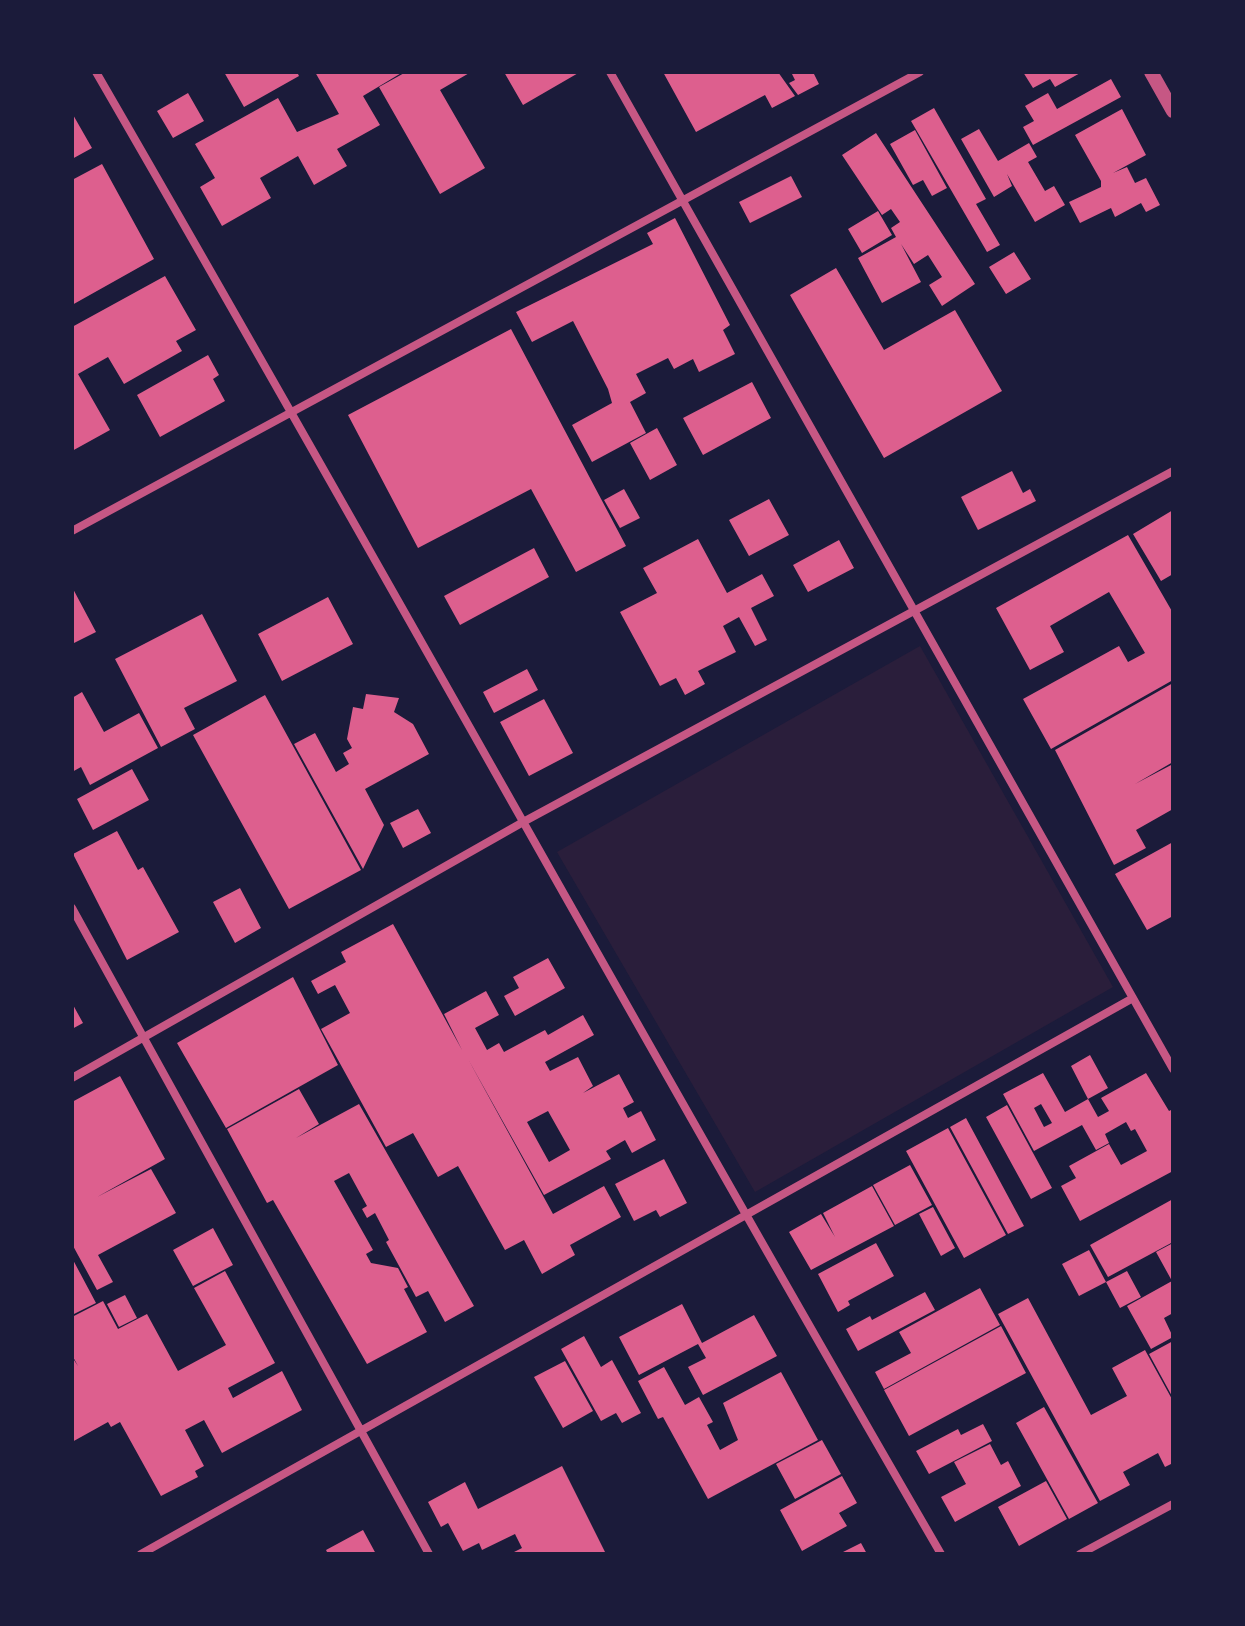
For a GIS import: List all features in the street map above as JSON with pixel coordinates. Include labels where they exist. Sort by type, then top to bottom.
[{"type":"street","points":[[96,72],[292,410],[744,1215],[941,1554]]},
{"type":"street","points":[[610,72],[1173,1069]]},
{"type":"street","points":[[72,531],[920,72]]},
{"type":"street","points":[[1151,72],[1173,111]]},
{"type":"street","points":[[72,1078],[525,821],[1173,471]]},
{"type":"street","points":[[72,908],[429,1554]]},
{"type":"street","points":[[141,1554],[1133,998]]},
{"type":"street","points":[[1080,1554],[1173,1504]]},
{"type":"shaded area","points":[[920,646],[1113,987],[755,1192],[557,852]]},
{"type":"building","points":[[224,72],[297,72],[299,76],[244,107]]},
{"type":"building","points":[[315,72],[403,72],[363,96],[380,125],[337,149],[347,166],[314,185],[298,156],[260,178],[271,198],[222,226],[200,187],[215,178],[195,144],[278,98],[297,132],[339,114]]},
{"type":"building","points":[[406,72],[471,72],[440,90],[485,168],[440,194],[379,87]]},
{"type":"building","points":[[504,72],[580,72],[523,105]]},
{"type":"building","points":[[663,72],[778,72],[795,96],[772,108],[765,95],[696,132]]},
{"type":"building","points":[[791,72],[813,72],[819,84],[798,95],[789,83],[795,80]]},
{"type":"building","points":[[1023,72],[1082,72],[1055,87],[1050,79],[1033,88]]},
{"type":"building","points":[[1111,79],[1121,97],[1033,145],[1023,127],[1034,121],[1025,106],[1048,93],[1057,109]]},
{"type":"building","points":[[188,93],[204,121],[173,138],[157,111]]},
{"type":"building","points":[[934,108],[986,199],[976,204],[1000,245],[987,252],[911,121]]},
{"type":"building","points":[[1122,109],[1146,155],[1113,173],[1127,167],[1135,183],[1146,178],[1160,205],[1146,212],[1141,203],[1115,217],[1111,208],[1080,223],[1069,202],[1101,187],[1101,181],[1075,135]]},
{"type":"building","points":[[72,113],[92,148],[72,159]]},
{"type":"building","points":[[979,129],[998,161],[1029,143],[1037,157],[1028,162],[1045,191],[1054,186],[1065,205],[1035,222],[1007,174],[1012,186],[994,197],[961,139]]},
{"type":"building","points":[[915,130],[947,188],[932,196],[923,180],[913,185],[890,144]]},
{"type":"building","points":[[876,133],[975,284],[942,306],[929,285],[942,277],[928,255],[914,264],[901,244],[921,282],[882,303],[858,258],[896,237],[891,228],[900,222],[891,209],[882,215],[842,155]]},
{"type":"building","points":[[102,164],[154,259],[72,305],[72,180]]},
{"type":"building","points":[[791,176],[802,197],[750,223],[739,202]]},
{"type":"building","points":[[878,211],[892,235],[862,253],[848,229]]},
{"type":"building","points":[[675,218],[730,325],[723,330],[735,354],[699,372],[693,359],[674,369],[668,358],[636,374],[646,393],[630,402],[646,433],[592,462],[572,425],[612,403],[608,389],[573,321],[532,342],[516,312],[653,244],[647,233]]},
{"type":"building","points":[[1014,252],[1031,279],[1006,294],[989,267]]},
{"type":"building","points":[[836,268],[884,350],[955,310],[1002,391],[884,458],[790,295]]},
{"type":"building","points":[[165,276],[196,330],[176,341],[182,351],[124,384],[108,357],[78,374],[110,430],[72,451],[72,327]]},
{"type":"building","points":[[511,329],[626,546],[576,572],[531,489],[418,548],[348,415]]},
{"type":"building","points":[[208,355],[219,375],[213,379],[225,401],[160,437],[137,395]]},
{"type":"building","points":[[752,382],[771,418],[703,455],[683,418]]},
{"type":"building","points":[[657,428],[677,465],[650,480],[630,443]]},
{"type":"building","points":[[1012,471],[1023,493],[1030,489],[1036,501],[978,530],[961,497]]},
{"type":"building","points":[[624,489],[640,518],[620,528],[604,500]]},
{"type":"building","points":[[769,499],[789,535],[749,556],[729,520]]},
{"type":"building","points":[[1173,510],[1173,574],[1161,581],[1133,534]]},
{"type":"building","points":[[1128,535],[1173,613],[1173,680],[1051,749],[1023,699],[1119,646],[1128,662],[1145,653],[1109,592],[1050,626],[1064,652],[1030,670],[996,608]]},
{"type":"building","points":[[698,539],[727,593],[762,574],[774,596],[751,608],[767,640],[755,646],[739,617],[723,626],[736,652],[698,671],[705,684],[685,695],[676,678],[660,686],[620,612],[657,593],[643,568]]},
{"type":"building","points":[[839,540],[854,568],[808,592],[793,565]]},
{"type":"building","points":[[534,548],[549,577],[460,625],[444,596]]},
{"type":"building","points":[[72,587],[96,632],[72,644]]},
{"type":"building","points":[[328,597],[353,644],[282,681],[258,634]]},
{"type":"building","points":[[202,614],[237,681],[184,708],[195,729],[161,747],[115,659]]},
{"type":"building","points":[[527,669],[538,690],[494,713],[483,692]]},
{"type":"building","points":[[1173,683],[1173,762],[1135,784],[1173,764],[1173,809],[1136,830],[1146,848],[1114,865],[1055,750]]},
{"type":"building","points":[[82,692],[104,732],[139,713],[158,748],[90,785],[81,767],[72,772],[72,698]]},
{"type":"building","points":[[366,694],[399,698],[394,712],[413,724],[429,754],[365,789],[384,825],[363,869],[294,744],[315,733],[336,772],[349,764],[343,753],[352,748],[347,739],[353,707],[363,709]]},
{"type":"building","points":[[265,695],[361,870],[289,909],[193,735]]},
{"type":"building","points":[[544,699],[573,753],[529,776],[500,722]]},
{"type":"building","points":[[132,769],[149,800],[93,830],[77,799]]},
{"type":"building","points":[[418,809],[431,833],[403,848],[390,823]]},
{"type":"building","points":[[117,831],[138,870],[143,867],[179,932],[127,960],[73,854]]},
{"type":"building","points":[[1173,842],[1173,916],[1147,930],[1115,874]]},
{"type":"building","points":[[240,888],[261,928],[235,943],[213,902]]},
{"type":"building","points":[[393,924],[462,1050],[444,1014],[486,991],[499,1015],[475,1028],[487,1050],[499,1043],[504,1052],[545,1030],[548,1035],[583,1015],[594,1035],[545,1062],[550,1071],[578,1057],[593,1086],[583,1093],[619,1074],[634,1102],[623,1108],[628,1118],[641,1111],[656,1140],[632,1153],[625,1140],[606,1151],[611,1159],[544,1195],[468,1059],[553,1214],[604,1186],[621,1217],[570,1245],[575,1255],[542,1274],[524,1240],[505,1250],[458,1166],[438,1177],[413,1133],[386,1147],[321,1029],[350,1013],[335,985],[318,994],[311,981],[346,962],[341,952]],"holes":[[[548,1111],[570,1150],[549,1162],[527,1122]]]},
{"type":"building","points":[[548,958],[565,988],[515,1016],[504,996],[519,988],[513,977]]},
{"type":"building","points":[[293,977],[338,1065],[226,1128],[177,1043]]},
{"type":"building","points":[[72,1003],[83,1023],[72,1029]]},
{"type":"building","points":[[1090,1055],[1108,1088],[1088,1099],[1071,1066]]},
{"type":"building","points":[[1043,1073],[1065,1112],[1088,1099],[1098,1117],[1109,1111],[1101,1098],[1146,1073],[1169,1111],[1173,1109],[1173,1171],[1080,1221],[1061,1186],[1076,1178],[1069,1166],[1109,1144],[1121,1165],[1147,1151],[1135,1129],[1131,1131],[1126,1122],[1105,1134],[1109,1143],[1096,1150],[1082,1125],[1034,1151],[1003,1094]],"holes":[[[1041,1104],[1052,1123],[1044,1127],[1034,1108]]]},
{"type":"building","points":[[120,1076],[165,1159],[97,1197],[151,1169],[176,1213],[98,1255],[113,1282],[97,1290],[72,1244],[72,1102]]},
{"type":"building","points":[[299,1089],[319,1124],[296,1138],[359,1104],[474,1306],[445,1322],[428,1291],[416,1297],[386,1242],[389,1240],[375,1213],[367,1218],[362,1209],[367,1206],[349,1173],[334,1181],[373,1250],[366,1254],[371,1263],[398,1268],[408,1287],[404,1289],[427,1332],[367,1364],[273,1200],[267,1203],[227,1129]]},
{"type":"building","points":[[1007,1105],[1052,1188],[1031,1199],[986,1117]]},
{"type":"building","points":[[966,1118],[1024,1226],[1008,1234],[950,1127]]},
{"type":"building","points":[[948,1128],[1006,1235],[964,1258],[906,1151]]},
{"type":"building","points":[[664,1159],[687,1203],[660,1217],[656,1210],[634,1221],[615,1184]]},
{"type":"building","points":[[910,1165],[932,1205],[895,1225],[873,1185]]},
{"type":"building","points":[[872,1186],[894,1226],[811,1270],[789,1232],[821,1214],[835,1237],[823,1213]]},
{"type":"building","points":[[1173,1199],[1173,1242],[1108,1277],[1090,1245]]},
{"type":"building","points":[[933,1207],[955,1248],[941,1256],[919,1214]]},
{"type":"building","points":[[213,1228],[233,1265],[193,1286],[173,1250]]},
{"type":"building","points":[[876,1243],[894,1276],[848,1301],[850,1305],[838,1312],[818,1274]]},
{"type":"building","points":[[1173,1243],[1173,1313],[1164,1318],[1173,1337],[1151,1349],[1127,1306],[1172,1281],[1156,1252]]},
{"type":"building","points":[[1089,1250],[1106,1282],[1079,1296],[1062,1264]]},
{"type":"building","points":[[72,1258],[96,1303],[72,1315]]},
{"type":"building","points":[[225,1271],[275,1363],[228,1388],[233,1398],[282,1371],[302,1410],[222,1453],[204,1420],[185,1430],[204,1466],[195,1471],[198,1477],[161,1496],[120,1422],[111,1427],[108,1422],[72,1442],[72,1357],[78,1366],[72,1355],[72,1317],[103,1301],[118,1329],[147,1314],[178,1371],[226,1345],[194,1288]]},
{"type":"building","points":[[1127,1271],[1141,1297],[1120,1308],[1106,1282]]},
{"type":"building","points":[[980,1288],[1000,1325],[884,1389],[875,1372],[911,1353],[899,1332]]},
{"type":"building","points":[[925,1292],[935,1310],[858,1351],[846,1329],[870,1316],[872,1320]]},
{"type":"building","points":[[125,1295],[137,1318],[119,1327],[107,1304]]},
{"type":"building","points":[[1028,1298],[1091,1415],[1127,1396],[1112,1368],[1145,1350],[1173,1401],[1173,1463],[1165,1467],[1158,1453],[1123,1472],[1130,1485],[1100,1501],[998,1314]]},
{"type":"building","points":[[682,1304],[702,1343],[754,1315],[777,1356],[703,1395],[688,1367],[706,1358],[698,1344],[639,1375],[619,1337]]},
{"type":"building","points":[[1001,1326],[1026,1373],[909,1436],[884,1390]]},
{"type":"building","points":[[584,1336],[601,1367],[612,1360],[641,1413],[622,1423],[616,1413],[601,1421],[561,1349]]},
{"type":"building","points":[[1173,1341],[1173,1398],[1149,1354]]},
{"type":"building","points":[[565,1361],[593,1411],[563,1428],[534,1377]]},
{"type":"building","points":[[664,1367],[685,1405],[699,1397],[713,1422],[707,1425],[720,1450],[738,1440],[723,1403],[781,1372],[818,1440],[708,1499],[663,1417],[658,1419],[638,1381]]},
{"type":"building","points":[[1044,1407],[1098,1503],[1069,1519],[1016,1423]]},
{"type":"building","points":[[983,1424],[992,1441],[929,1474],[916,1451],[958,1429],[961,1435]]},
{"type":"building","points":[[822,1440],[841,1474],[795,1499],[776,1464]]},
{"type":"building","points":[[990,1444],[1001,1465],[1008,1461],[1021,1486],[955,1522],[941,1497],[966,1484],[954,1462]]},
{"type":"building","points":[[562,1466],[606,1554],[510,1554],[522,1548],[515,1534],[482,1550],[479,1543],[463,1551],[448,1523],[441,1527],[428,1502],[465,1482],[478,1509]]},
{"type":"building","points":[[842,1476],[857,1503],[839,1513],[847,1526],[802,1551],[780,1510]]},
{"type":"building","points":[[1046,1481],[1067,1519],[1019,1546],[998,1507]]},
{"type":"building","points":[[363,1530],[376,1554],[328,1554],[326,1550]]},
{"type":"building","points":[[861,1543],[867,1554],[839,1554]]}]
